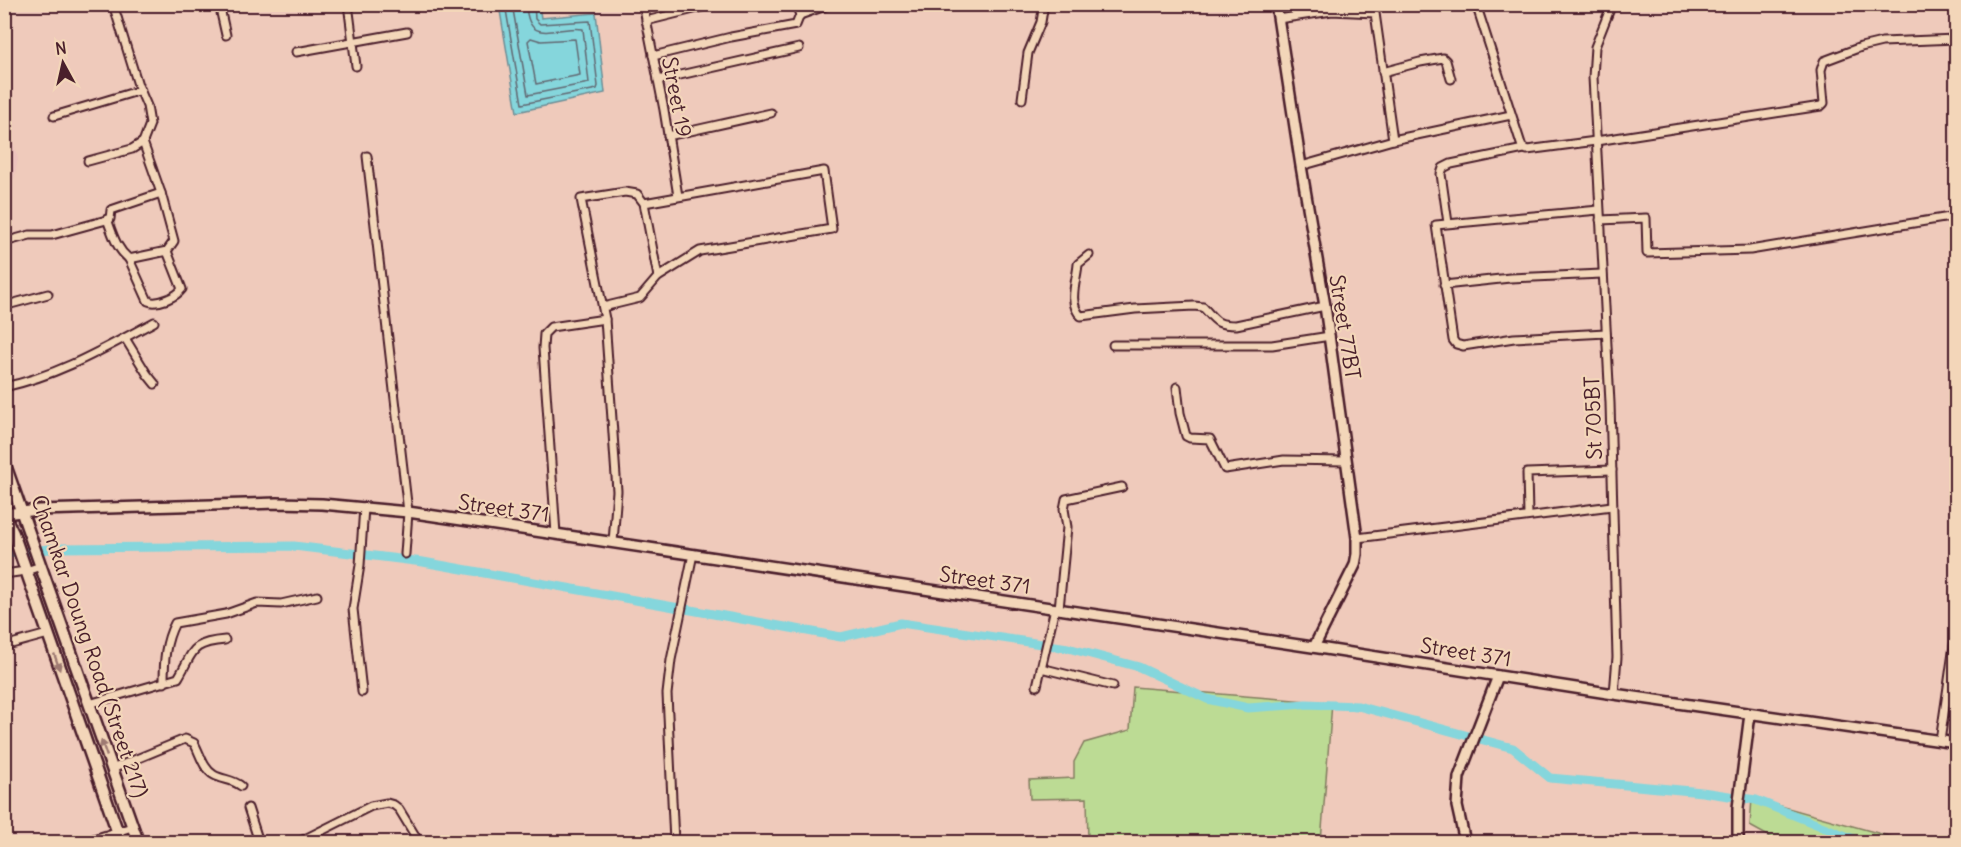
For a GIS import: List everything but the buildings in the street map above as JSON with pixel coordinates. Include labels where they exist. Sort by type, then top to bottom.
[{"type":"main road","name":"Street 77BT","points":[[1276,4],[1330,336],[1357,538],[1355,565],[1314,647]]},
{"type":"main road","name":"Chamkar Doung Road (Street 217)","points":[[4,462],[138,843]]},
{"type":"main road","name":"Street 371","points":[[4,514],[253,504],[322,504],[408,512],[1614,694],[1956,743]]},
{"type":"main road","name":"Chamkar Doung Road (Street 217)","points":[[4,514],[26,569],[119,837]]},
{"type":"main road","points":[[1465,843],[1456,798],[1459,777],[1498,676]]},
{"type":"main road","points":[[1738,843],[1738,808],[1750,714]]},
{"type":"street","points":[[88,161],[132,149],[143,142],[150,118],[113,4]]},
{"type":"street","points":[[219,4],[226,35]]},
{"type":"street","points":[[348,4],[356,66]]},
{"type":"street","name":"Street 19","points":[[643,4],[678,196]]},
{"type":"street","points":[[646,21],[714,4]]},
{"type":"street","points":[[653,56],[731,37],[796,25],[800,15],[796,4]]},
{"type":"street","points":[[800,15],[831,4]]},
{"type":"street","points":[[1022,99],[1028,53],[1041,22],[1044,4]]},
{"type":"street","points":[[1476,4],[1524,149]]},
{"type":"street","name":"St 705BT","points":[[1612,4],[1595,47],[1593,77],[1612,470],[1617,657],[1614,694]]},
{"type":"street","points":[[1278,19],[1332,11],[1375,13],[1393,140]]},
{"type":"street","points":[[296,52],[407,32]]},
{"type":"street","points":[[1448,224],[1441,174],[1443,168],[1451,164],[1524,149],[1596,141],[1821,106],[1824,103],[1821,70],[1824,61],[1882,42],[1956,39]]},
{"type":"street","points":[[658,80],[799,48]]},
{"type":"street","points":[[1383,72],[1443,58],[1446,61],[1450,79]]},
{"type":"street","points":[[54,116],[141,90]]},
{"type":"street","points":[[668,136],[771,113]]},
{"type":"street","points":[[1301,165],[1393,140],[1511,115]]},
{"type":"street","points":[[129,259],[167,251],[174,239],[143,142]]},
{"type":"street","points":[[367,156],[408,512],[405,554]]},
{"type":"street","points":[[603,307],[640,298],[658,277],[700,251],[832,229],[824,171],[644,203]]},
{"type":"street","points":[[613,542],[617,491],[605,319],[581,199],[625,192],[637,194],[644,203],[658,277]]},
{"type":"street","points":[[4,242],[30,235],[52,235],[111,218],[111,210],[161,193]]},
{"type":"street","points":[[1599,210],[1436,225],[1453,340],[1460,345],[1514,338],[1606,333]]},
{"type":"street","points":[[1600,220],[1646,218],[1647,253],[1750,250],[1956,216]]},
{"type":"street","points":[[107,219],[115,243],[129,259],[148,301],[157,303],[180,293],[182,289],[167,251]]},
{"type":"street","points":[[1089,255],[1078,264],[1077,281],[1073,293],[1077,312],[1081,316],[1135,309],[1194,306],[1203,307],[1215,322],[1223,325],[1236,325],[1325,306]]},
{"type":"street","points":[[1444,285],[1510,278],[1602,274]]},
{"type":"street","points":[[4,304],[48,294]]},
{"type":"street","points":[[556,534],[543,348],[544,334],[551,327],[605,319]]},
{"type":"street","points":[[4,387],[44,377],[66,368],[154,321]]},
{"type":"street","points":[[1113,345],[1272,345],[1330,336]]},
{"type":"street","points":[[125,338],[155,384]]},
{"type":"street","points":[[1177,387],[1186,436],[1210,440],[1225,469],[1284,460],[1346,461]]},
{"type":"street","points":[[1528,516],[1527,473],[1612,470]]},
{"type":"street","points":[[1037,686],[1057,609],[1067,527],[1064,509],[1066,499],[1068,496],[1122,487]]},
{"type":"street","points":[[1357,538],[1612,506]]},
{"type":"street","points":[[362,692],[353,609],[362,548],[364,507]]},
{"type":"street","points":[[674,843],[667,694],[686,579],[693,554]]},
{"type":"street","points":[[4,574],[40,564]]},
{"type":"street","points":[[164,682],[164,656],[175,622],[226,614],[257,603],[281,604],[316,596]]},
{"type":"street","points":[[1940,741],[1956,632]]},
{"type":"street","points":[[4,646],[48,634]]},
{"type":"street","points":[[89,704],[178,678],[189,656],[199,645],[209,641],[225,640]]},
{"type":"street","points":[[1041,668],[1113,686]]},
{"type":"street","points":[[112,769],[185,739],[194,743],[212,775],[233,780],[241,786]]},
{"type":"street","points":[[299,843],[313,840],[370,806],[387,803],[399,809],[419,843]]},
{"type":"street","points":[[248,808],[259,843]]},
{"type":"street","points":[[84,843],[119,837],[132,827]]},
{"type":"shaded area","points":[[10,132],[18,159],[14,179],[5,182],[5,133]]},
{"type":"green space","points":[[1133,687],[1332,703],[1321,842],[1088,842],[1087,798],[1030,799],[1029,780],[1074,778],[1074,762],[1084,743],[1130,730]]},
{"type":"green space","points":[[1752,798],[1910,842],[1779,842],[1750,826]]},
{"type":"water","points":[[499,5],[539,5],[541,18],[596,13],[605,93],[517,112]]},
{"type":"waterway","points":[[4,554],[58,548],[294,546],[423,562],[841,637],[901,623],[1068,648],[1139,667],[1207,699],[1248,708],[1306,704],[1358,706],[1513,748],[1550,778],[1702,792],[1756,800],[1861,842]]}]
